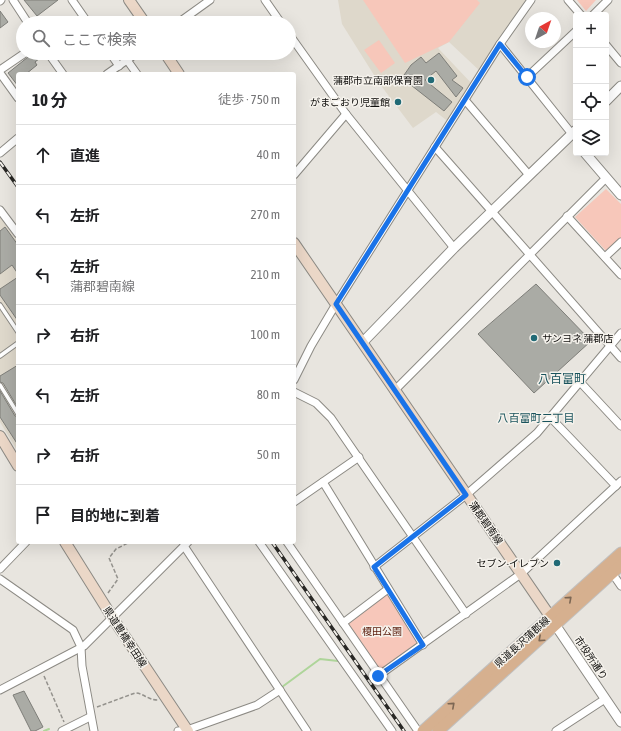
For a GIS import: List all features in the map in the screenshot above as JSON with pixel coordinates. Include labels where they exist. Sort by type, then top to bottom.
[{"type":"main road","points":[[129,0],[140,16]]},
{"type":"main road","points":[[170,60],[178,72]]},
{"type":"main road","name":"蒲郡碧南線","points":[[296,246],[363,342],[394,391],[522,573],[556,626]]},
{"type":"main road","points":[[0,436],[16,463]]},
{"type":"main road","name":"県道豊橋幸田線","points":[[66,544],[101,601],[168,701],[184,731]]},
{"type":"main road","name":"県道長沢蒲郡線","points":[[423,731],[621,553]]},
{"type":"main road","name":"県道長沢蒲郡線","points":[[438,731],[556,626],[621,565]]},
{"type":"street","points":[[13,0],[23,16]]},
{"type":"street","points":[[72,0],[83,16]]},
{"type":"street","points":[[188,16],[210,0]]},
{"type":"street","points":[[265,0],[276,16]]},
{"type":"street","points":[[296,376],[311,346],[336,304],[408,193],[500,44],[531,0]]},
{"type":"street","points":[[568,0],[578,12]]},
{"type":"street","points":[[596,12],[608,0]]},
{"type":"street","points":[[527,77],[573,34]]},
{"type":"street","points":[[296,44],[346,114],[408,193],[454,248]]},
{"type":"street","points":[[500,44],[573,131]]},
{"type":"street","points":[[608,48],[621,63]]},
{"type":"street","points":[[16,59],[0,71],[16,95]]},
{"type":"street","points":[[53,60],[62,72]]},
{"type":"street","points":[[115,60],[119,66]]},
{"type":"street","points":[[110,72],[127,60],[136,72]]},
{"type":"street","points":[[609,98],[621,86]]},
{"type":"street","points":[[465,100],[529,175]]},
{"type":"street","points":[[296,173],[346,114]]},
{"type":"street","points":[[363,342],[454,248],[573,133]]},
{"type":"street","points":[[0,153],[16,140]]},
{"type":"street","points":[[435,147],[621,358]]},
{"type":"street","points":[[588,156],[621,195]]},
{"type":"street","points":[[394,391],[606,178]]},
{"type":"street","points":[[0,210],[16,231]]},
{"type":"street","points":[[567,216],[621,275]]},
{"type":"street","points":[[605,257],[621,242]]},
{"type":"street","points":[[374,567],[466,495],[537,433],[581,383],[621,333]]},
{"type":"street","points":[[581,383],[621,426]]},
{"type":"street","points":[[296,393],[316,403],[331,418],[466,614]]},
{"type":"street","points":[[378,676],[522,573],[619,484],[551,418]]},
{"type":"street","points":[[296,501],[359,457]]},
{"type":"street","points":[[322,482],[423,645]]},
{"type":"street","points":[[0,569],[24,544]]},
{"type":"street","points":[[0,690],[81,647],[186,544],[307,731]]},
{"type":"street","points":[[260,544],[392,731]]},
{"type":"street","points":[[288,544],[378,676],[418,731]]},
{"type":"street","points":[[612,573],[621,586]]},
{"type":"street","points":[[0,579],[73,630],[81,647],[94,731]]},
{"type":"street","points":[[342,623],[388,589]]},
{"type":"street","name":"市役所通り","points":[[556,626],[621,722]]},
{"type":"street","points":[[184,731],[257,705],[280,690]]},
{"type":"street","points":[[559,730],[605,699]]},
{"type":"street","points":[[64,730],[90,713]]},
{"type":"lane","points":[[0,305],[16,329]]},
{"type":"lane","points":[[0,356],[16,344]]},
{"type":"lane","points":[[0,385],[16,411]]},
{"type":"path","points":[[101,601],[112,589],[118,579],[109,558],[116,549],[126,544]]},
{"type":"path","points":[[40,668],[64,730]]},
{"type":"path","points":[[90,713],[135,693],[139,693],[150,700],[168,701]]},
{"type":"shaded area","points":[[338,0],[532,0],[482,73],[449,42],[438,48],[474,86],[450,123],[436,112],[413,128],[379,83],[342,24]]},
{"type":"shaded area","points":[[0,217],[16,239],[16,449],[0,422]]},
{"type":"green space","points":[[363,0],[477,0],[480,3],[449,42],[405,63]]},
{"type":"green space","points":[[577,0],[596,0],[586,11]]},
{"type":"green space","points":[[379,40],[395,63],[381,73],[364,50]]},
{"type":"green space","points":[[606,189],[621,204],[621,238],[607,252],[575,217]]},
{"type":"green space","name":"榎田公園","points":[[385,593],[388,594],[417,643],[381,670],[348,624],[349,620]]},
{"type":"building","points":[[24,0],[58,0],[37,16]]},
{"type":"building","points":[[0,11],[8,22],[0,28]]},
{"type":"building","points":[[439,53],[457,76],[452,80],[463,88],[456,97],[436,71],[425,80],[452,102],[444,111],[402,78],[411,65],[421,57],[426,63]]},
{"type":"building","points":[[24,60],[38,60],[35,62],[37,65],[28,72],[16,72],[16,83],[8,73]]},
{"type":"building","points":[[5,227],[16,242],[16,271],[12,265],[0,274],[0,231]]},
{"type":"building","points":[[16,278],[16,318],[0,295],[0,289]]},
{"type":"building","name":"サンヨネ 蒲郡店","points":[[536,284],[591,341],[534,393],[478,334]]},
{"type":"building","points":[[16,366],[16,405],[3,383],[0,382],[0,376]]},
{"type":"building","points":[[0,391],[16,416],[16,442],[0,417]]},
{"type":"building","points":[[24,691],[43,727],[35,731],[31,731],[13,695]]},
{"type":"waterway","points":[[282,687],[320,659],[338,661]]},
{"type":"waterway","points":[[44,731],[49,729]]},
{"type":"railway","points":[[0,162],[16,184]]},
{"type":"railway","points":[[273,544],[404,731]]},
{"type":"place","name":"蒲郡市立南部保育園","points":[[431,80]]},
{"type":"place","name":"がまごおり児童館","points":[[398,102]]},
{"type":"place","name":"サンヨネ 蒲郡店","points":[[534,338]]},
{"type":"place","name":"セブン-イレブン","points":[[557,563]]},
{"type":"district","name":"八百富町","points":[[562,379]]},
{"type":"district","name":"八百富町二丁目","points":[[536,418]]},
{"type":"route","points":[[378,676],[423,645],[374,567],[466,495],[336,304],[408,193],[500,44],[527,77]]}]
